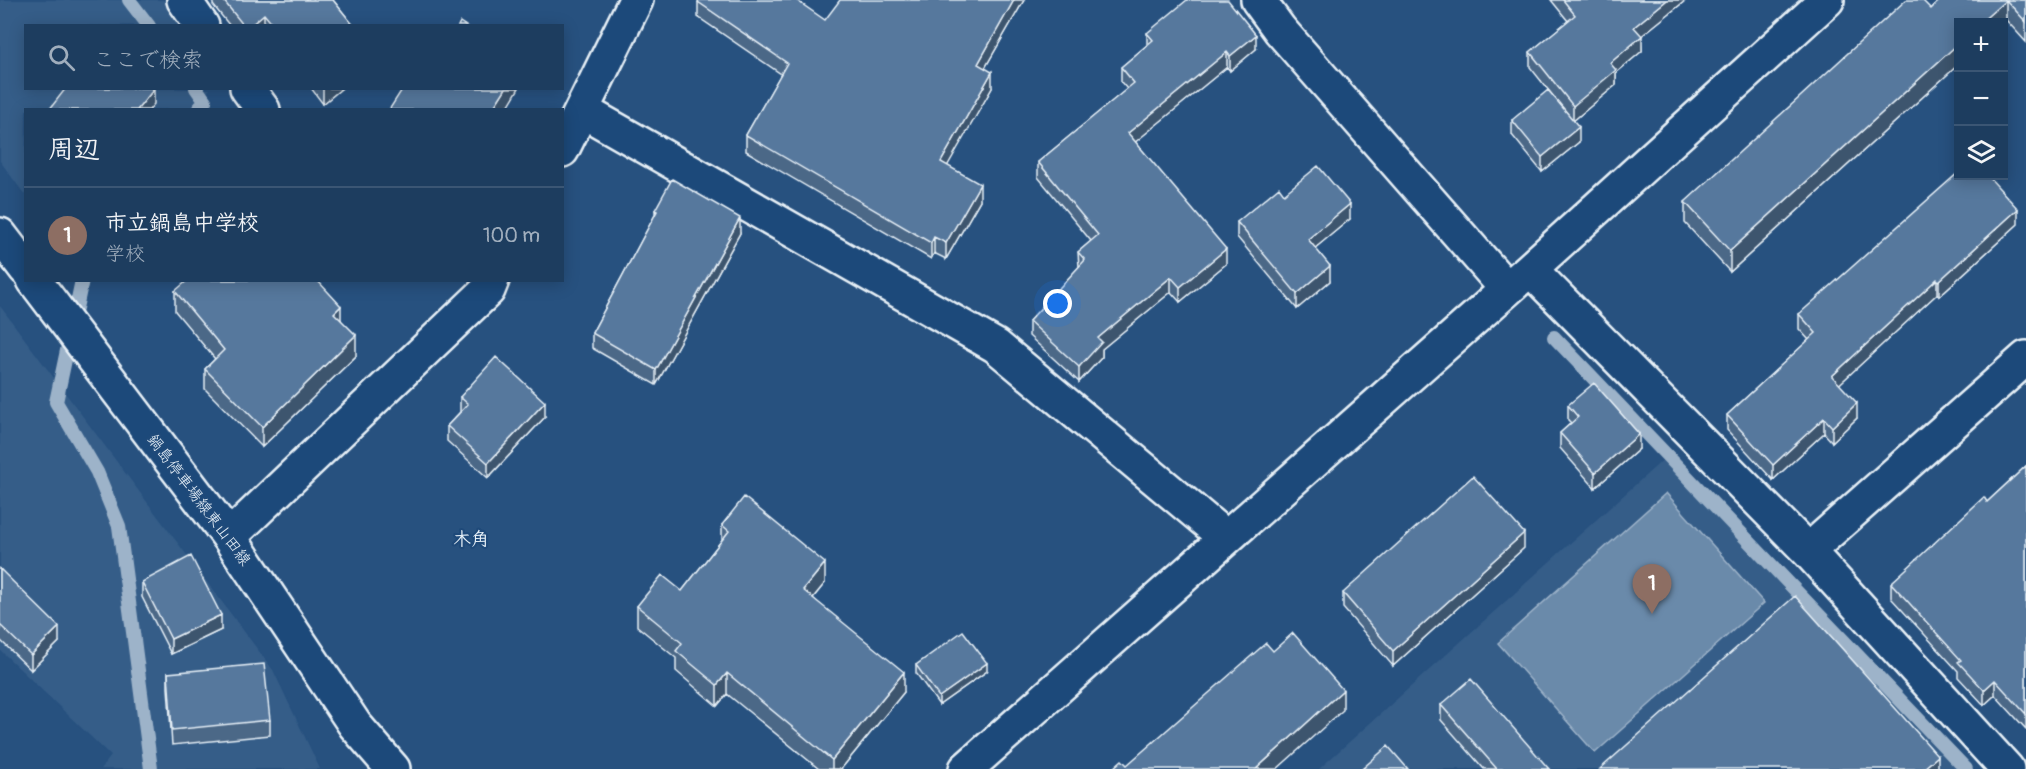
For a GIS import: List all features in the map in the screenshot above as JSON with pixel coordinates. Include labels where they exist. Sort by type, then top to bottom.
[{"type":"street","points":[[184,0],[201,24]]},
{"type":"street","points":[[564,146],[636,0]]},
{"type":"street","points":[[1258,0],[1280,30],[1518,279],[1808,551],[2007,769]]},
{"type":"street","points":[[966,769],[1518,279],[1827,0]]},
{"type":"street","points":[[249,90],[261,108]]},
{"type":"street","points":[[583,111],[996,346],[1225,537]]},
{"type":"street","points":[[0,235],[24,266]]},
{"type":"street","name":"鍋島停車場線東山田線","points":[[35,282],[229,537],[355,725],[393,769]]},
{"type":"street","points":[[229,537],[485,284]]},
{"type":"street","points":[[1808,551],[2026,358]]},
{"type":"street","name":"鍋島停車場線東山田線","points":[[355,725],[366,769]]},
{"type":"shaded area","points":[[0,0],[167,0],[185,24],[24,24],[24,90],[209,90],[194,108],[24,108],[24,194],[0,161]]},
{"type":"shaded area","points":[[0,306],[273,670],[320,769],[101,769],[111,756],[0,650]]},
{"type":"shaded area","points":[[1665,458],[1958,769],[1319,769]]},
{"type":"shaded area","points":[[1666,493],[1764,603],[1595,753],[1498,643]]},
{"type":"building","points":[[223,0],[333,0],[352,24],[272,24],[264,14],[252,24],[242,24]]},
{"type":"building","points":[[699,0],[796,0],[825,20],[840,0],[1014,0],[978,64],[992,72],[941,162],[980,184],[946,243],[934,237],[931,243],[746,135],[787,63],[698,2]]},
{"type":"building","points":[[1187,0],[1228,0],[1256,35],[1230,56],[1227,52],[1128,133],[1226,249],[1180,287],[1171,277],[1098,338],[1102,342],[1079,367],[1029,321],[1085,260],[1078,252],[1098,235],[1038,162],[1134,83],[1121,67],[1153,40],[1147,33]]},
{"type":"building","points":[[1563,0],[1667,0],[1634,27],[1642,36],[1610,63],[1616,70],[1573,106],[1530,52],[1575,15]]},
{"type":"building","points":[[1906,0],[1922,0],[1931,9],[1940,0],[2006,0],[1986,18],[1954,18],[1954,48],[1730,251],[1685,202]]},
{"type":"building","points":[[2006,0],[2026,0],[2026,22]]},
{"type":"building","points":[[64,90],[153,90],[139,108],[51,108]]},
{"type":"building","points":[[402,90],[505,90],[493,108],[390,108]]},
{"type":"building","points":[[1548,90],[1579,127],[1542,157],[1512,120]]},
{"type":"building","points":[[1318,166],[1350,204],[1308,239],[1330,266],[1297,294],[1237,222],[1279,187],[1284,194]]},
{"type":"building","points":[[1954,176],[1954,180],[1992,180],[2018,209],[1939,281],[1937,279],[1832,376],[1857,403],[1832,427],[1824,418],[1773,465],[1727,415],[1816,333],[1799,314]]},
{"type":"building","points":[[672,179],[740,218],[656,370],[592,333]]},
{"type":"building","points":[[186,282],[319,282],[341,306],[334,313],[356,335],[262,427],[205,369],[224,350],[175,291]]},
{"type":"building","points":[[496,357],[545,402],[488,463],[447,426],[468,404],[460,397]]},
{"type":"building","points":[[1594,383],[1639,434],[1595,473],[1560,433],[1578,417],[1568,405]]},
{"type":"building","points":[[2026,466],[2026,714],[1995,680],[1984,690],[1958,662],[1961,660],[1891,583],[1984,497],[1987,502]]},
{"type":"building","points":[[1473,476],[1524,533],[1393,651],[1343,593]]},
{"type":"building","points":[[744,497],[825,563],[803,590],[904,672],[832,760],[727,673],[717,685],[676,651],[682,643],[637,606],[662,575],[682,591],[729,531],[722,525]]},
{"type":"building","points":[[191,556],[221,615],[171,639],[142,582]]},
{"type":"building","points":[[0,569],[59,627],[31,655],[0,625]]},
{"type":"building","points":[[1795,596],[1938,756],[1923,769],[1600,769]]},
{"type":"building","points":[[963,631],[987,663],[939,697],[916,665]]},
{"type":"building","points":[[1293,633],[1343,690],[1256,769],[1112,769],[1122,760],[1127,765],[1266,643],[1273,651]]},
{"type":"building","points":[[264,664],[270,720],[172,730],[168,673]]},
{"type":"building","points":[[1471,679],[1549,769],[1497,769],[1441,705]]},
{"type":"building","points":[[1388,746],[1408,769],[1362,769]]},
{"type":"waterway","points":[[129,0],[147,24]]},
{"type":"waterway","points":[[197,90],[205,101],[200,108]]},
{"type":"waterway","points":[[82,282],[56,402],[97,472],[119,526],[151,769]]},
{"type":"waterway","points":[[1554,337],[1966,769]]},
{"type":"place","name":"市立鍋島中学校","points":[[1652,614]]},
{"type":"district","name":"木角","points":[[471,539]]}]
